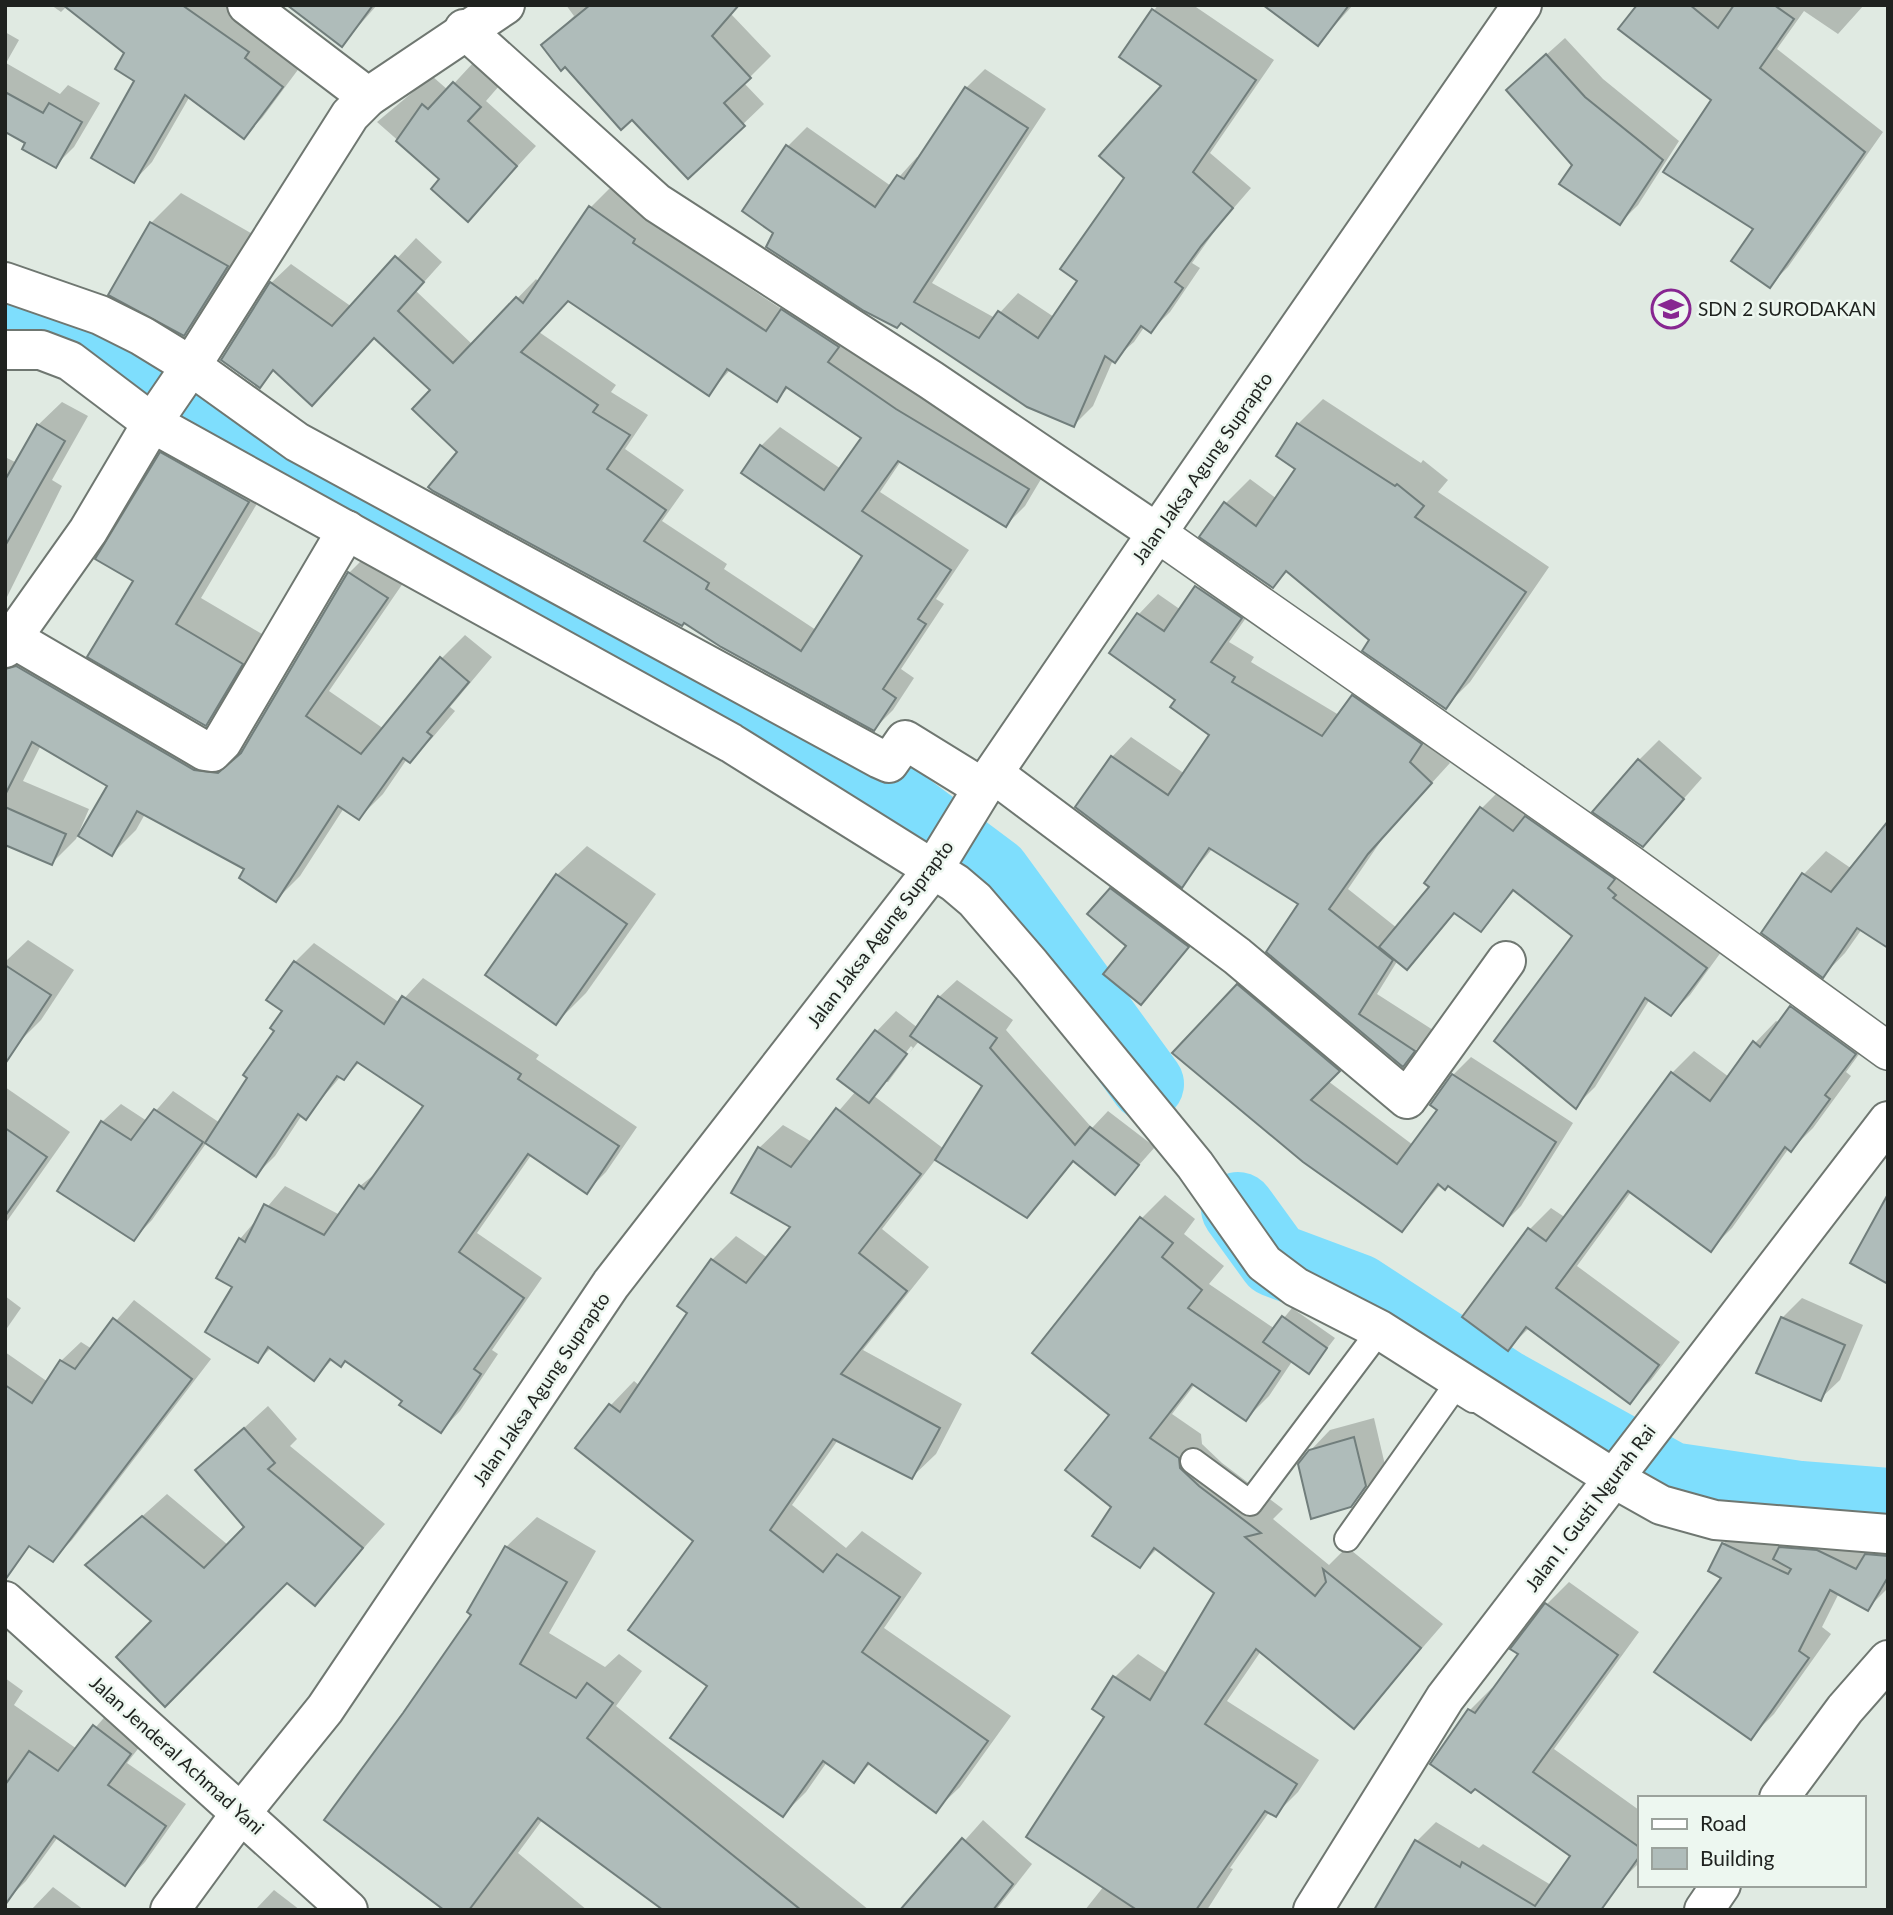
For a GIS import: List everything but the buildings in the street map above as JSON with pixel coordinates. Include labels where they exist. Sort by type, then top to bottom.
[{"type":"street","points":[[247,5],[368,97]]},
{"type":"street","points":[[347,530],[222,742],[212,752],[205,751],[8,640],[88,531],[154,419],[190,368],[338,133],[368,97],[464,29],[505,5]]},
{"type":"street","name":"Jalan Jaksa Agung Suprapto","points":[[170,1910],[241,1814],[325,1709],[611,1284],[936,865],[986,785],[1157,533],[1522,5]]},
{"type":"street","points":[[464,29],[657,203],[931,380],[1157,533],[1598,841],[1888,1051]]},
{"type":"street","points":[[5,282],[100,315],[190,368],[297,442],[880,759],[889,762],[905,740],[986,785],[1237,956],[1407,1099],[1506,961]]},
{"type":"street","points":[[5,350],[41,350],[70,361],[154,419],[347,530],[731,743],[936,865],[975,900],[1031,965],[1195,1165],[1264,1263],[1296,1287],[1380,1330],[1611,1480],[1661,1505],[1715,1520],[1888,1534]]},
{"type":"street","name":"Jalan I. Gusti Ngurah Rai","points":[[1313,1910],[1446,1698],[1639,1442],[1888,1121]]},
{"type":"street","name":"Jalan Jenderal Achmad Yani","points":[[5,1601],[348,1910]]},
{"type":"street","points":[[1780,1796],[1845,1709],[1888,1660]]},
{"type":"street","points":[[1704,1910],[1720,1887]]},
{"type":"lane","points":[[1193,1461],[1250,1503],[1380,1330]]},
{"type":"lane","points":[[1347,1539],[1454,1388],[1611,1480]]},
{"type":"waterway","points":[[5,312],[97,340],[220,426],[392,532],[535,605],[891,797],[994,874],[1147,1084]]},
{"type":"waterway","points":[[1238,1209],[1275,1260],[1358,1291],[1502,1385],[1671,1479],[1800,1498],[1888,1505]]},
{"type":"place","name":"SDN 2 SURODAKAN","points":[[1671,309]]}]
